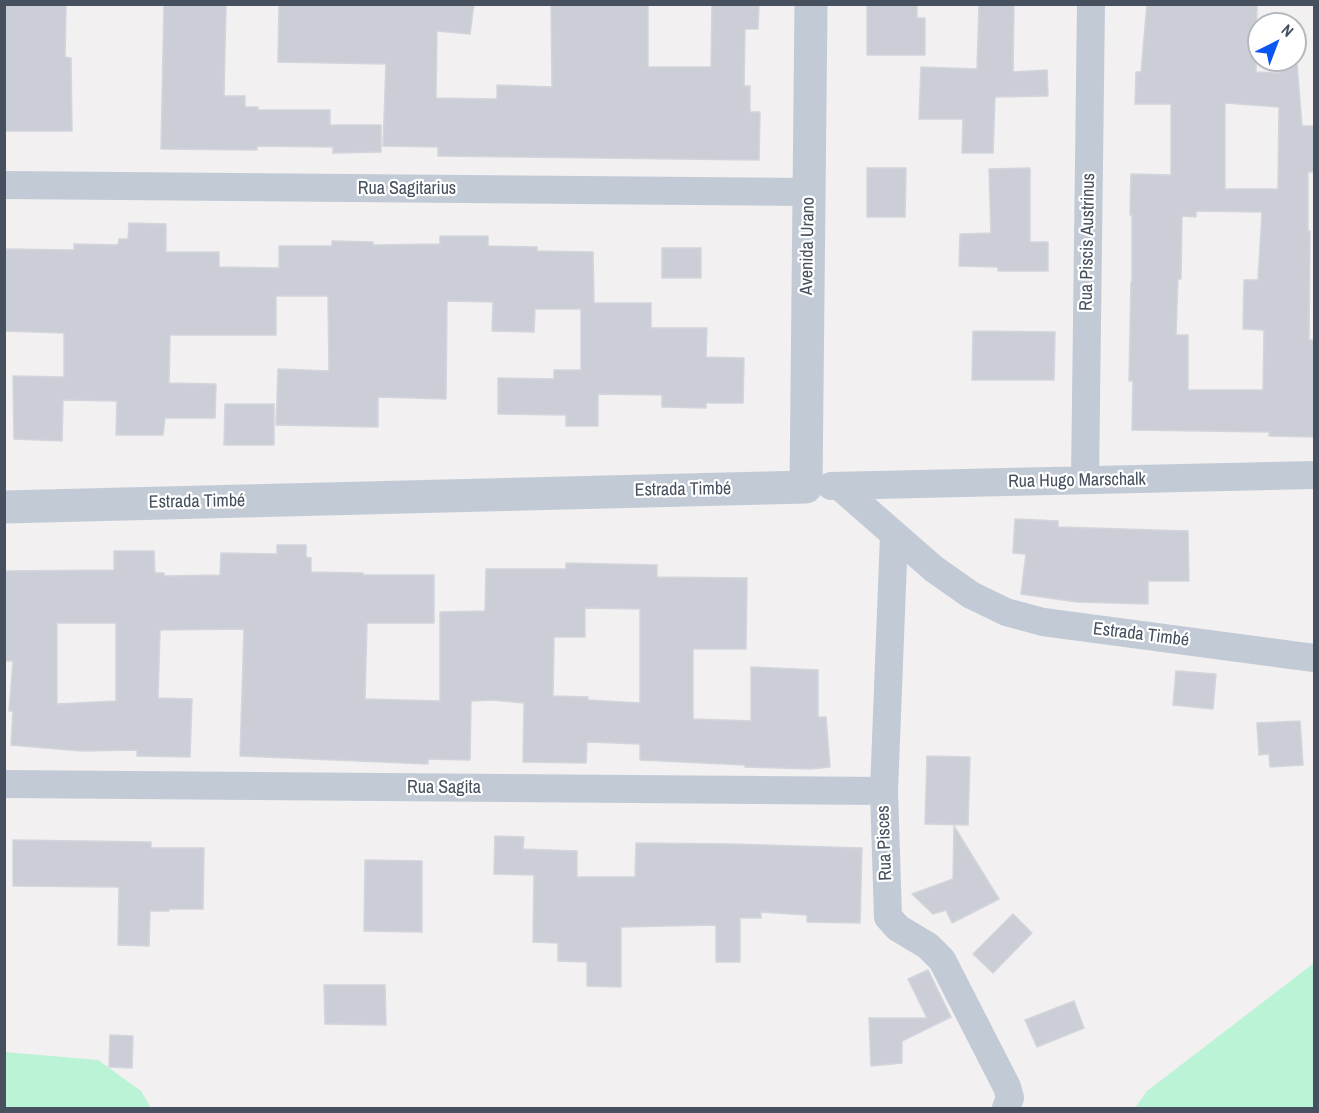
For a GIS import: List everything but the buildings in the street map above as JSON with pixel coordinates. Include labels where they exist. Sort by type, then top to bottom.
[{"type":"street","name":"Avenida Urano","points":[[806,487],[811,4]]},
{"type":"street","name":"Rua Piscis Austrinus","points":[[1085,480],[1091,4]]},
{"type":"street","name":"Rua Sagitarius","points":[[4,186],[809,192]]},
{"type":"street","name":"Rua Hugo Marschalk","points":[[838,486],[1314,475]]},
{"type":"street","name":"Estrada Timbé","points":[[4,507],[838,486],[953,582],[972,595],[1006,612],[1043,622],[1314,657]]},
{"type":"street","name":"Rua Pisces","points":[[894,535],[884,791],[888,917],[898,928],[928,946],[942,960],[1007,1087],[1010,1098],[1006,1108]]},
{"type":"street","name":"Rua Sagita","points":[[4,784],[884,791]]},
{"type":"green space","points":[[1314,963],[1314,1108],[1135,1108],[1147,1091]]},
{"type":"green space","points":[[4,1052],[98,1060],[141,1091],[151,1108],[5,1108]]}]
